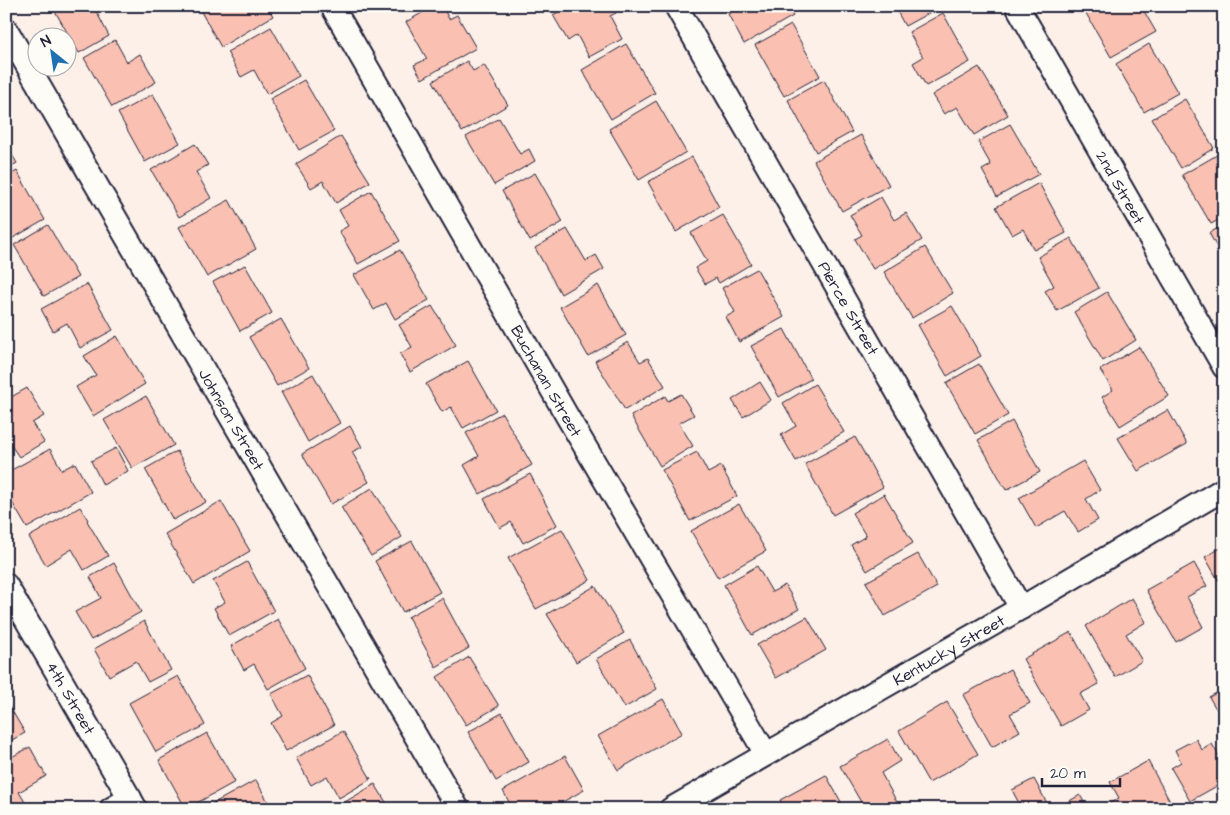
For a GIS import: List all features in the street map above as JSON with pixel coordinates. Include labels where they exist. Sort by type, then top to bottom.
[{"type":"street","name":"Buchanan Street","points":[[332,6],[566,416],[766,754]]},
{"type":"street","name":"Pierce Street","points":[[676,6],[1020,608]]},
{"type":"street","name":"2nd Street","points":[[1017,6],[1224,368]]},
{"type":"street","name":"Johnson Street","points":[[6,29],[458,809]]},
{"type":"street","name":"Kentucky Street","points":[[671,809],[1224,489]]},
{"type":"street","name":"4th Street","points":[[6,585],[133,803]]},
{"type":"street","points":[[111,809],[133,803]]},
{"type":"building","points":[[52,6],[104,6],[96,11],[109,36],[79,53],[78,28],[65,28]]},
{"type":"building","points":[[207,6],[267,6],[273,16],[221,47],[200,10]]},
{"type":"building","points":[[397,6],[412,6],[401,13]]},
{"type":"building","points":[[434,6],[442,6],[449,19],[457,15],[476,48],[422,79],[414,65],[427,59],[406,22]]},
{"type":"building","points":[[569,6],[612,6],[616,13],[610,16],[622,39],[589,57],[577,35],[568,41],[553,15]]},
{"type":"building","points":[[731,6],[788,6],[793,16],[744,44],[728,14],[733,11]]},
{"type":"building","points":[[894,6],[937,6],[938,8],[905,26]]},
{"type":"building","points":[[1086,6],[1141,6],[1156,32],[1111,57],[1083,8]]},
{"type":"building","points":[[943,13],[970,62],[926,86],[913,63],[923,57],[909,32]]},
{"type":"building","points":[[791,25],[820,76],[784,96],[755,45]]},
{"type":"building","points":[[271,27],[299,76],[267,94],[254,70],[241,77],[227,52]]},
{"type":"building","points":[[115,40],[127,62],[140,54],[156,82],[112,107],[84,58]]},
{"type":"building","points":[[626,44],[655,93],[611,119],[582,70]]},
{"type":"building","points":[[1149,44],[1178,93],[1144,112],[1116,64]]},
{"type":"building","points":[[467,61],[473,71],[484,65],[508,105],[462,132],[433,81]]},
{"type":"building","points":[[979,67],[1008,115],[974,135],[957,107],[944,114],[932,95]]},
{"type":"building","points":[[304,80],[334,131],[299,150],[270,99]]},
{"type":"building","points":[[824,80],[852,132],[816,152],[788,100]]},
{"type":"building","points":[[153,94],[180,143],[145,162],[118,113]]},
{"type":"building","points":[[1185,99],[1214,148],[1181,168],[1152,119]]},
{"type":"building","points":[[656,101],[686,152],[639,180],[609,129]]},
{"type":"building","points":[[499,118],[520,154],[529,149],[535,161],[494,185],[466,137]]},
{"type":"building","points":[[1010,124],[1039,174],[997,197],[982,170],[991,165],[978,142]]},
{"type":"building","points":[[861,135],[889,185],[842,211],[814,161]]},
{"type":"building","points":[[341,136],[370,182],[336,203],[323,181],[311,188],[296,164]]},
{"type":"building","points":[[195,144],[208,165],[196,172],[211,198],[179,217],[151,170]]},
{"type":"building","points":[[6,145],[17,163],[6,169]]},
{"type":"building","points":[[1217,155],[1224,167],[1224,217],[1211,224],[1182,175]]},
{"type":"building","points":[[692,157],[719,207],[676,232],[648,182]]},
{"type":"building","points":[[17,171],[45,220],[13,238],[6,227],[6,177]]},
{"type":"building","points":[[535,173],[563,222],[530,241],[502,191]]},
{"type":"building","points":[[1039,183],[1066,233],[1034,250],[1023,229],[1012,235],[996,207]]},
{"type":"building","points":[[371,191],[400,241],[358,264],[339,231],[348,226],[339,210]]},
{"type":"building","points":[[881,197],[894,220],[906,213],[922,240],[873,269],[855,239],[862,235],[850,215]]},
{"type":"building","points":[[229,200],[256,249],[207,277],[179,227]]},
{"type":"building","points":[[723,215],[751,264],[719,283],[716,278],[705,284],[695,268],[707,261],[691,233]]},
{"type":"building","points":[[48,225],[78,277],[44,296],[14,245]]},
{"type":"building","points":[[1224,225],[1224,260],[1209,233]]},
{"type":"building","points":[[567,229],[586,261],[596,255],[604,269],[561,294],[535,248]]},
{"type":"building","points":[[1071,238],[1099,288],[1057,311],[1045,291],[1054,286],[1038,257]]},
{"type":"building","points":[[925,247],[953,293],[912,318],[884,272]]},
{"type":"building","points":[[400,250],[429,300],[395,319],[386,303],[374,310],[354,275]]},
{"type":"building","points":[[245,265],[272,313],[240,331],[213,282]]},
{"type":"building","points":[[757,269],[784,317],[739,342],[726,317],[735,312],[722,288]]},
{"type":"building","points":[[87,284],[113,330],[80,348],[67,323],[53,331],[41,309]]},
{"type":"building","points":[[598,285],[626,335],[588,356],[560,307]]},
{"type":"building","points":[[1107,292],[1136,340],[1103,361],[1074,312]]},
{"type":"building","points":[[432,306],[456,345],[410,372],[400,354],[412,347],[399,325]]},
{"type":"building","points":[[952,306],[981,356],[947,376],[918,325]]},
{"type":"building","points":[[281,319],[309,368],[277,386],[249,337]]},
{"type":"building","points":[[784,329],[811,379],[779,397],[751,346]]},
{"type":"building","points":[[117,336],[145,384],[93,416],[76,387],[96,375],[84,356]]},
{"type":"building","points":[[628,342],[640,362],[648,358],[665,386],[625,410],[595,361]]},
{"type":"building","points":[[1139,347],[1169,396],[1120,426],[1102,397],[1113,390],[1100,370]]},
{"type":"building","points":[[468,361],[496,410],[463,428],[451,407],[442,412],[426,384]]},
{"type":"building","points":[[979,364],[1008,415],[975,434],[946,383]]},
{"type":"building","points":[[313,374],[340,423],[308,442],[281,392]]},
{"type":"building","points":[[760,382],[771,400],[743,417],[732,400]]},
{"type":"building","points":[[815,384],[844,432],[796,461],[781,435],[796,426],[783,403]]},
{"type":"building","points":[[27,388],[44,416],[32,423],[44,442],[19,457],[6,438],[6,400]]},
{"type":"building","points":[[681,394],[694,415],[679,423],[693,446],[660,466],[631,416],[665,396],[668,401]]},
{"type":"building","points":[[146,396],[174,445],[132,468],[104,420]]},
{"type":"building","points":[[1168,410],[1187,444],[1138,471],[1118,438]]},
{"type":"building","points":[[502,413],[532,465],[480,494],[464,465],[479,456],[466,433]]},
{"type":"building","points":[[1012,421],[1040,472],[1006,490],[978,440]]},
{"type":"building","points":[[350,426],[362,447],[352,452],[369,482],[331,504],[302,454]]},
{"type":"building","points":[[855,437],[883,487],[833,515],[805,464]]},
{"type":"building","points":[[116,448],[128,471],[103,485],[91,461]]},
{"type":"building","points":[[50,449],[62,470],[75,463],[91,492],[27,528],[6,492],[6,473]]},
{"type":"building","points":[[177,451],[206,502],[173,520],[145,469]]},
{"type":"building","points":[[697,452],[708,473],[721,466],[737,496],[690,521],[662,470]]},
{"type":"building","points":[[1083,461],[1100,490],[1086,499],[1098,520],[1078,532],[1065,511],[1036,528],[1019,498]]},
{"type":"building","points":[[530,474],[557,525],[523,543],[511,522],[500,528],[484,499]]},
{"type":"building","points":[[372,488],[402,537],[371,556],[341,507]]},
{"type":"building","points":[[884,494],[913,543],[867,571],[851,545],[866,536],[852,513]]},
{"type":"building","points":[[221,501],[250,551],[194,584],[165,534]]},
{"type":"building","points":[[739,504],[766,551],[718,578],[691,531]]},
{"type":"building","points":[[80,507],[108,556],[84,570],[72,549],[46,565],[29,537]]},
{"type":"building","points":[[562,529],[590,580],[536,609],[508,558]]},
{"type":"building","points":[[412,541],[440,592],[403,612],[375,561]]},
{"type":"building","points":[[1224,546],[1224,577],[1218,580],[1205,557]]},
{"type":"building","points":[[918,554],[937,587],[885,616],[866,582]]},
{"type":"building","points":[[247,562],[274,611],[229,636],[214,608],[225,602],[213,581]]},
{"type":"building","points":[[114,563],[141,612],[91,640],[75,612],[101,598],[90,577]]},
{"type":"building","points":[[1194,563],[1207,586],[1187,597],[1203,627],[1176,642],[1146,590]]},
{"type":"building","points":[[757,566],[772,592],[785,585],[799,609],[752,635],[724,585]]},
{"type":"building","points":[[595,586],[624,633],[576,662],[547,614]]},
{"type":"building","points":[[442,598],[469,648],[436,667],[408,617]]},
{"type":"building","points":[[1132,598],[1146,622],[1126,634],[1142,661],[1115,677],[1086,626]]},
{"type":"building","points":[[807,617],[826,650],[776,678],[757,645]]},
{"type":"building","points":[[278,619],[305,668],[268,689],[254,664],[244,670],[231,646]]},
{"type":"building","points":[[144,621],[171,670],[148,682],[136,661],[109,676],[94,649]]},
{"type":"building","points":[[1071,632],[1099,684],[1080,694],[1089,710],[1061,726],[1023,659]]},
{"type":"building","points":[[630,640],[657,689],[624,708],[596,659]]},
{"type":"building","points":[[469,657],[499,706],[466,725],[437,677]]},
{"type":"building","points":[[1010,669],[1030,703],[1010,714],[1020,731],[992,747],[963,695]]},
{"type":"building","points":[[307,675],[334,725],[286,751],[271,723],[283,716],[271,694]]},
{"type":"building","points":[[178,676],[205,725],[156,752],[129,703]]},
{"type":"building","points":[[1224,689],[1224,722],[1209,697]]},
{"type":"building","points":[[663,699],[682,733],[618,770],[598,736]]},
{"type":"building","points":[[947,702],[978,754],[929,783],[899,731]]},
{"type":"building","points":[[6,704],[8,704],[25,733],[6,743]]},
{"type":"building","points":[[502,713],[529,762],[496,781],[468,732]]},
{"type":"building","points":[[343,731],[371,779],[339,798],[327,776],[311,785],[296,758]]},
{"type":"building","points":[[207,733],[235,782],[186,809],[159,760]]},
{"type":"building","points":[[888,739],[900,761],[881,773],[897,802],[885,809],[865,809],[840,766]]},
{"type":"building","points":[[1196,739],[1202,750],[1212,744],[1224,765],[1224,782],[1190,801],[1171,768],[1181,762],[1175,750]]},
{"type":"building","points":[[30,747],[46,776],[19,792],[29,809],[6,809],[6,760]]},
{"type":"building","points":[[565,756],[584,790],[550,809],[513,809],[503,791]]},
{"type":"building","points":[[1148,761],[1174,809],[1113,809],[1110,803],[1119,798],[1110,782]]},
{"type":"building","points":[[826,775],[845,809],[784,809],[780,800]]},
{"type":"building","points":[[1034,779],[1050,809],[1022,809],[1012,790]]},
{"type":"building","points":[[256,780],[272,809],[203,809]]},
{"type":"building","points":[[375,784],[390,809],[342,809],[340,805]]},
{"type":"building","points":[[1080,795],[1088,809],[1055,809]]}]
